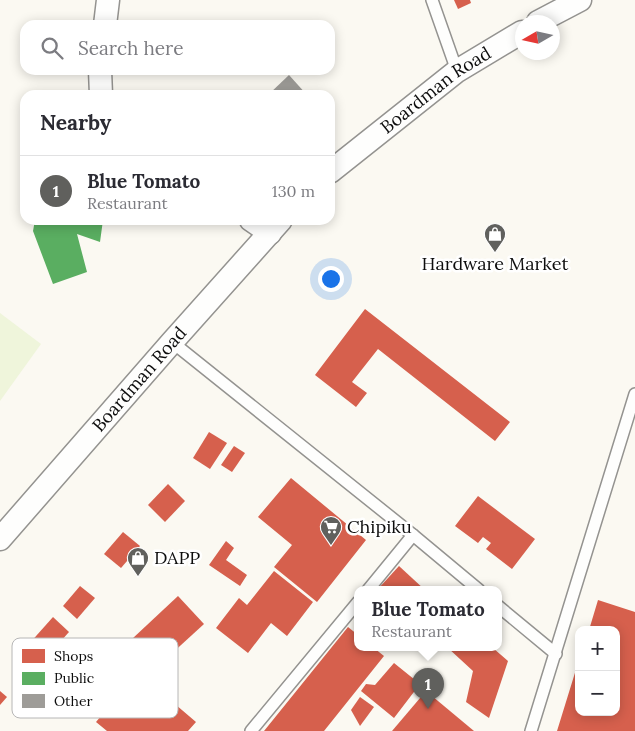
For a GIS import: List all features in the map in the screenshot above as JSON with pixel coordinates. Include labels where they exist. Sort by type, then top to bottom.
[{"type":"street","points":[[106,20],[108,0]]},
{"type":"street","points":[[551,15],[580,0]]},
{"type":"street","name":"Boardman Road","points":[[335,168],[456,72],[515,36]]},
{"type":"street","points":[[100,75],[101,90]]},
{"type":"street","name":"Boardman Road","points":[[0,539],[275,226]]},
{"type":"lane","points":[[432,0],[456,72]]},
{"type":"lane","points":[[172,342],[474,586]]},
{"type":"lane","points":[[531,731],[635,394]]},
{"type":"lane","points":[[371,586],[413,536]]},
{"type":"lane","points":[[251,731],[354,607]]},
{"type":"lane","points":[[502,609],[556,654]]},
{"type":"green space","points":[[0,313],[41,344],[0,401]]},
{"type":"building: Shops","points":[[454,0],[470,0],[471,3],[458,9]]},
{"type":"building: Shops","points":[[365,309],[510,422],[495,441],[378,349],[352,382],[367,393],[356,407],[315,375]]},
{"type":"building: Shops","points":[[209,432],[227,443],[210,469],[193,458]]},
{"type":"building: Shops","points":[[234,446],[245,453],[232,472],[221,465]]},
{"type":"building: Shops","points":[[291,478],[366,540],[317,602],[274,567],[292,545],[258,517]]},
{"type":"building: Shops","points":[[168,484],[185,501],[165,522],[148,505]]},
{"type":"building: Shops","points":[[478,496],[535,539],[512,569],[486,549],[491,543],[483,537],[478,543],[455,526]]},
{"type":"building: Shops","points":[[123,532],[140,546],[121,568],[104,554]]},
{"type":"building: Shops","points":[[226,541],[234,548],[226,560],[247,575],[240,586],[209,565]]},
{"type":"building: Shops","points":[[399,566],[421,586],[381,586]]},
{"type":"building: Shops","points":[[274,571],[313,602],[287,636],[271,623],[248,653],[216,628],[239,598],[247,605]]},
{"type":"building: Shops","points":[[80,586],[95,598],[77,619],[63,606]]},
{"type":"building: Shops","points":[[178,596],[204,624],[178,648],[178,638],[133,638]]},
{"type":"building: Shops","points":[[598,600],[635,612],[635,731],[557,731],[575,673],[575,716],[620,716],[620,626],[590,626]]},
{"type":"building: Shops","points":[[53,617],[69,632],[64,638],[34,638]]},
{"type":"building: Shops","points":[[348,627],[354,632],[354,651],[378,651],[384,656],[324,731],[264,731]]},
{"type":"building: Shops","points":[[451,651],[496,651],[508,661],[489,718],[466,702],[473,671]]},
{"type":"building: Shops","points":[[394,663],[420,684],[394,718],[361,691],[366,684],[375,685]]},
{"type":"building: Shops","points":[[0,691],[7,697],[0,705]]},
{"type":"building: Shops","points":[[426,691],[474,731],[392,731]]},
{"type":"building: Shops","points":[[360,697],[374,707],[360,726],[351,710]]},
{"type":"building: Shops","points":[[178,707],[196,722],[188,731],[107,731],[96,722],[99,718],[178,718]]},
{"type":"building: Public","points":[[34,225],[102,225],[100,242],[77,234],[87,272],[53,284],[33,231]]},
{"type":"building: Other","points":[[289,75],[302,90],[273,90]]},
{"type":"place","name":"Hardware Market","points":[[495,253]]},
{"type":"place","name":"Chipiku","points":[[331,546]]},
{"type":"place","name":"DAPP","points":[[138,577]]},
{"type":"place","name":"Blue Tomato","points":[[428,709]]}]
